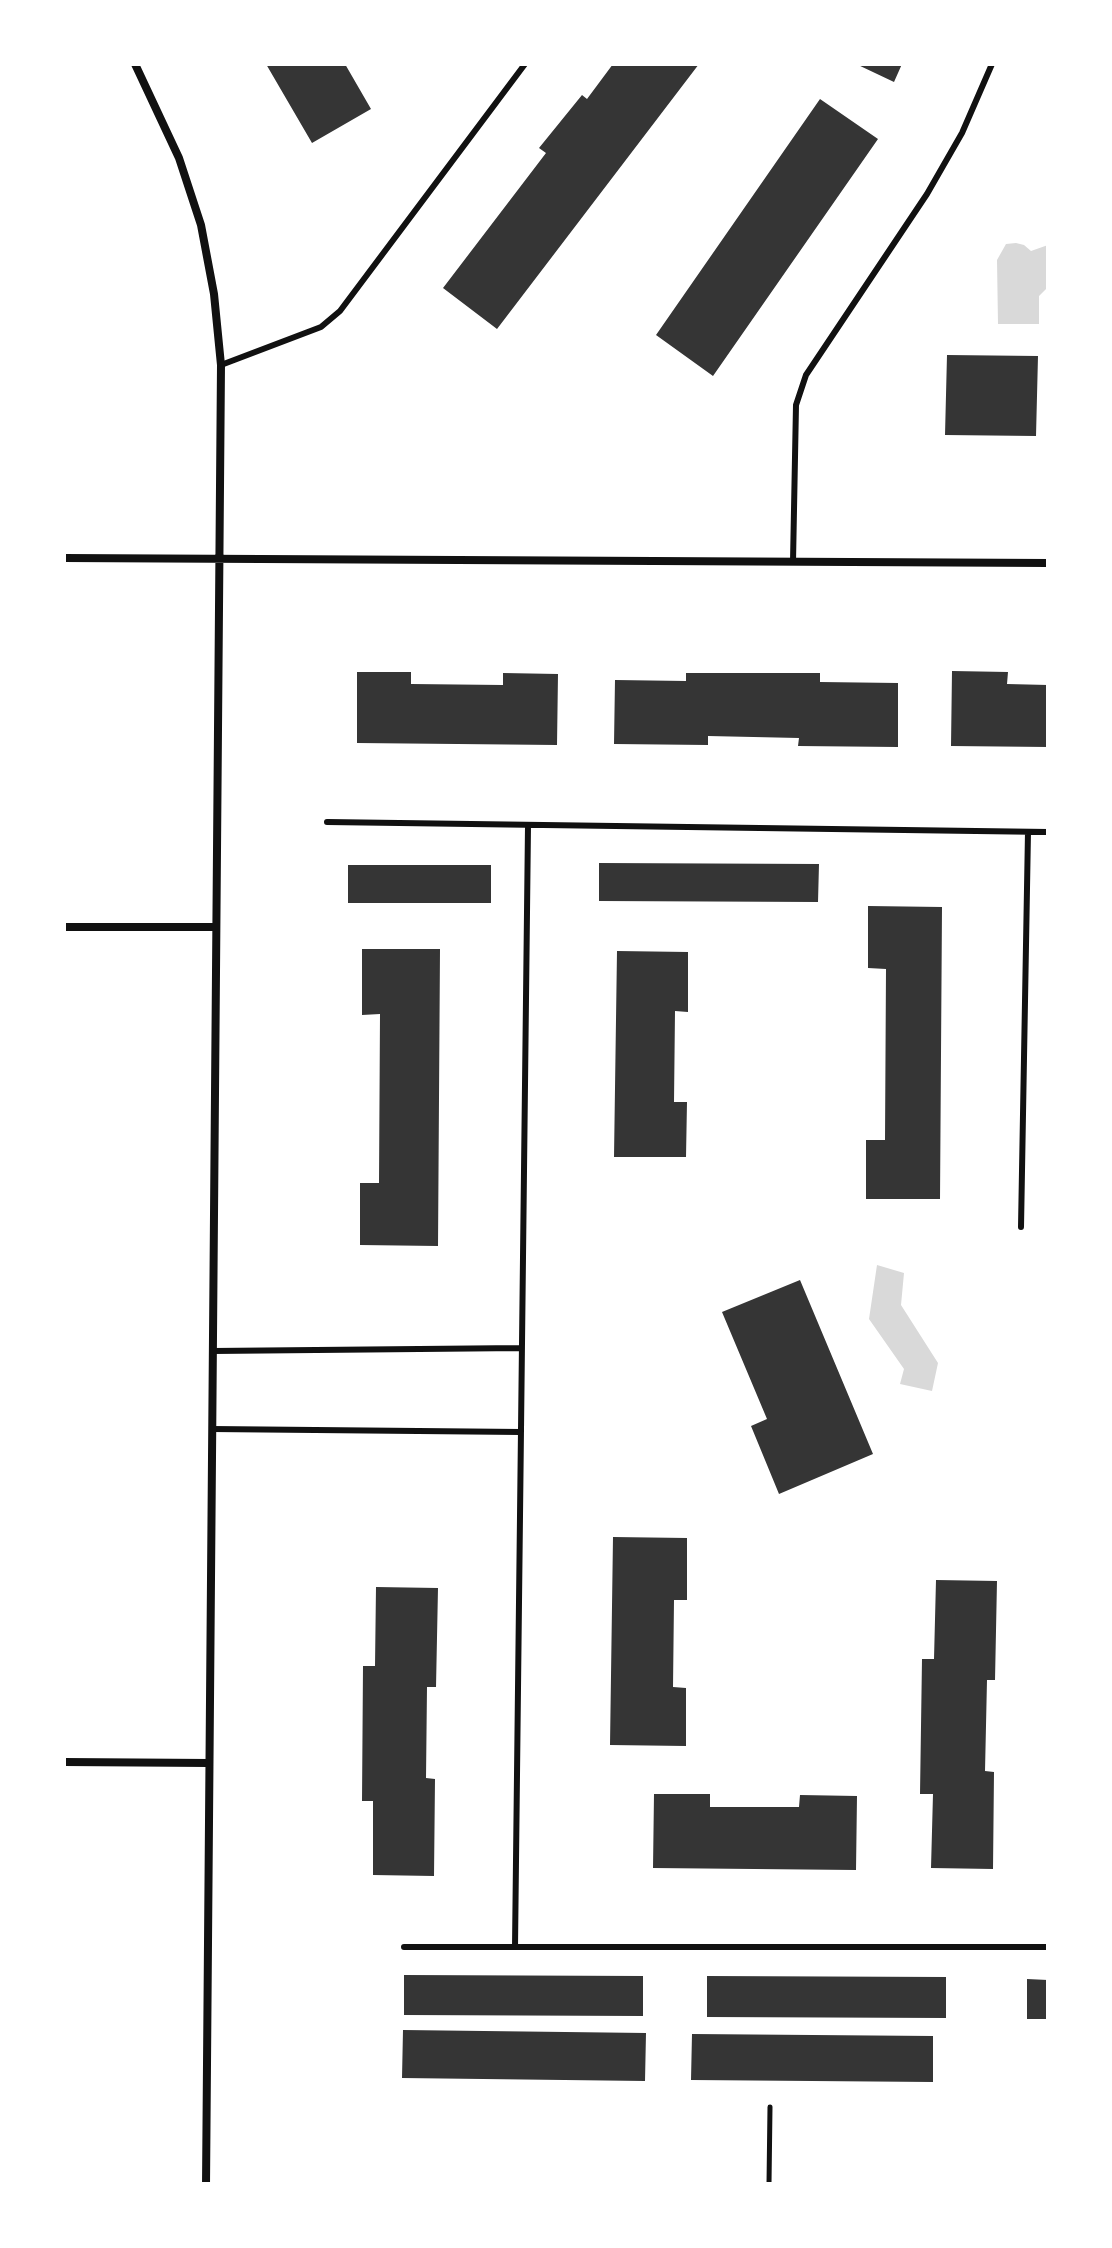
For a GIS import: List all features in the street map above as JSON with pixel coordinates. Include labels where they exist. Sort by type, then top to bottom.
[{"type":"street","points":[[135,64],[179,158],[201,225],[214,294],[221,365],[206,2184]]},
{"type":"street","points":[[64,558],[1048,563]]},
{"type":"street","points":[[64,927],[216,927]]},
{"type":"street","points":[[64,1762],[209,1763]]},
{"type":"lane","points":[[221,365],[321,327],[340,311],[525,64]]},
{"type":"lane","points":[[793,562],[796,405],[806,375],[927,194],[962,133],[992,64]]},
{"type":"lane","points":[[327,822],[1048,832]]},
{"type":"lane","points":[[515,1946],[528,826]]},
{"type":"lane","points":[[1021,1227],[1028,832]]},
{"type":"lane","points":[[213,1351],[522,1348]]},
{"type":"lane","points":[[212,1429],[521,1432]]},
{"type":"lane","points":[[404,1947],[1048,1947]]},
{"type":"path","points":[[769,2184],[770,2107]]},
{"type":"shaded area","points":[[1016,243],[1031,251],[1048,245],[1048,287],[1039,296],[1039,324],[998,324],[997,260],[1006,244]]},
{"type":"shaded area","points":[[877,1265],[904,1273],[901,1305],[938,1363],[932,1391],[900,1384],[904,1369],[869,1319]]},
{"type":"building","points":[[266,64],[345,64],[371,109],[312,143]]},
{"type":"building","points":[[613,64],[699,64],[497,329],[443,288],[546,153],[539,148],[582,95],[587,99]]},
{"type":"building","points":[[856,64],[902,64],[894,82]]},
{"type":"building","points":[[820,99],[878,139],[713,376],[656,335]]},
{"type":"building","points":[[947,355],[1038,356],[1036,436],[945,435]]},
{"type":"building","points":[[952,671],[1008,672],[1007,684],[1048,685],[1048,747],[951,746]]},
{"type":"building","points":[[357,672],[411,672],[411,684],[503,685],[503,673],[558,674],[557,745],[357,743]]},
{"type":"building","points":[[686,673],[820,673],[820,682],[898,683],[898,747],[798,746],[799,738],[708,736],[708,745],[614,744],[615,680],[686,681]]},
{"type":"building","points":[[599,863],[819,864],[818,902],[599,901]]},
{"type":"building","points":[[348,865],[491,865],[491,903],[348,903]]},
{"type":"building","points":[[868,906],[942,907],[940,1199],[866,1199],[866,1140],[885,1140],[886,969],[868,968]]},
{"type":"building","points":[[362,949],[440,949],[438,1246],[360,1245],[360,1183],[379,1183],[380,1014],[362,1015]]},
{"type":"building","points":[[617,951],[688,952],[688,1012],[675,1011],[674,1102],[687,1102],[686,1157],[614,1157]]},
{"type":"building","points":[[800,1280],[873,1454],[779,1494],[751,1426],[767,1419],[722,1312]]},
{"type":"building","points":[[613,1537],[687,1538],[687,1600],[674,1600],[673,1687],[686,1688],[686,1746],[610,1745]]},
{"type":"building","points":[[936,1580],[997,1581],[995,1680],[987,1680],[985,1771],[994,1772],[993,1869],[931,1868],[933,1794],[920,1794],[922,1659],[934,1659]]},
{"type":"building","points":[[376,1587],[438,1588],[436,1687],[427,1687],[426,1778],[435,1779],[434,1876],[373,1875],[373,1801],[362,1801],[363,1666],[375,1666]]},
{"type":"building","points":[[654,1794],[710,1794],[710,1807],[799,1807],[800,1795],[857,1796],[856,1870],[653,1868]]},
{"type":"building","points":[[404,1975],[643,1976],[643,2016],[404,2015]]},
{"type":"building","points":[[707,1976],[946,1977],[946,2018],[707,2017]]},
{"type":"building","points":[[1027,1979],[1048,1980],[1048,2019],[1027,2019]]},
{"type":"building","points":[[403,2030],[646,2033],[645,2081],[402,2078]]},
{"type":"building","points":[[692,2034],[933,2036],[933,2082],[691,2080]]}]
